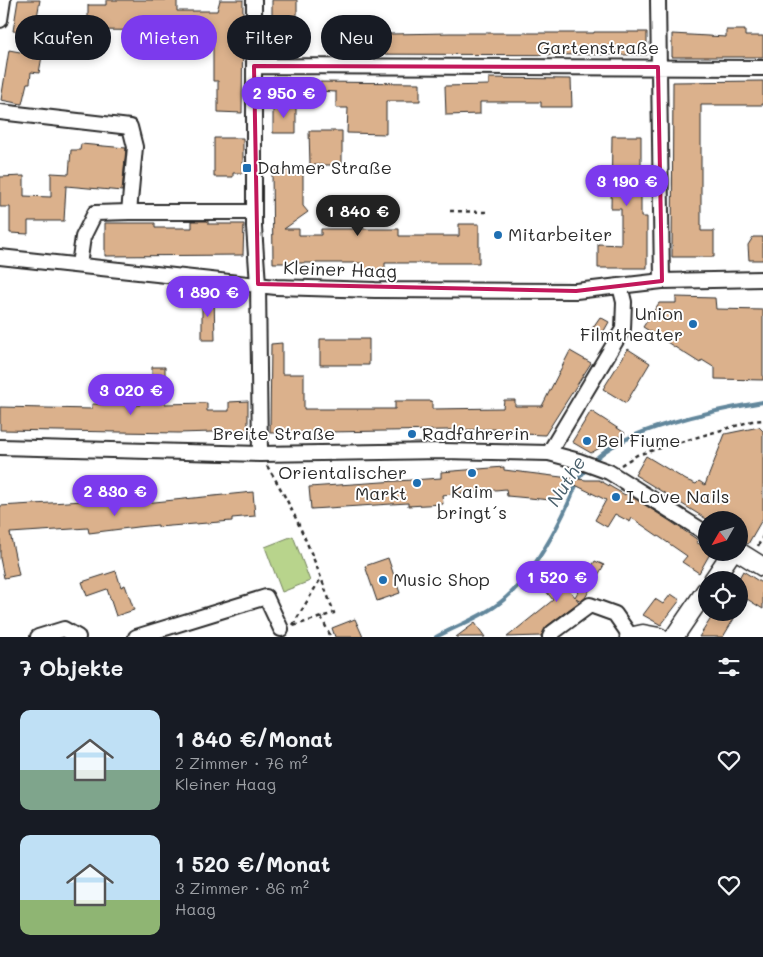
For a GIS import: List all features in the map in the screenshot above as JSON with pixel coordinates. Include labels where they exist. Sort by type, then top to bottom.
[{"type":"main road","points":[[748,558],[763,567]]},
{"type":"main road","points":[[674,637],[698,602]]},
{"type":"main road","points":[[630,637],[643,634],[659,637]]},
{"type":"street","points":[[0,20],[4,0]]},
{"type":"street","points":[[254,0],[254,212],[258,284],[260,454]]},
{"type":"street","points":[[658,0],[662,281]]},
{"type":"street","name":"Gartenstraße","points":[[254,66],[763,68]]},
{"type":"street","points":[[0,112],[130,127],[135,147],[129,212]]},
{"type":"street","points":[[79,265],[83,237],[95,213],[254,212]]},
{"type":"street","name":"Kleiner Haag","points":[[0,257],[258,284],[409,290],[576,291],[662,281],[763,279]]},
{"type":"street","points":[[549,453],[623,329],[624,302],[620,286]]},
{"type":"street","name":"Breite Straße","points":[[0,447],[260,454],[442,451],[549,453],[603,470],[698,527]]},
{"type":"street","points":[[136,637],[266,597],[287,628]]},
{"type":"street","points":[[550,637],[552,633],[590,605],[615,614],[630,637]]},
{"type":"street","points":[[38,637],[64,629],[78,637]]},
{"type":"path","points":[[450,211],[486,212]]},
{"type":"path","points":[[603,470],[637,455],[752,421],[763,420]]},
{"type":"path","points":[[260,454],[281,488],[321,578],[334,613],[287,628]]},
{"type":"path","points":[[287,628],[321,578]]},
{"type":"path","points":[[321,617],[331,637]]},
{"type":"highlighted area","points":[[254,66],[658,67],[662,281],[576,291],[258,284]]},
{"type":"green space","points":[[293,536],[310,581],[282,592],[265,547]]},
{"type":"building","points":[[18,0],[40,0],[37,15],[16,15]]},
{"type":"building","points":[[106,0],[177,0],[177,11],[217,11],[220,0],[243,0],[243,15],[227,15],[227,60],[242,60],[242,113],[218,112],[218,81],[213,81],[213,60],[217,60],[217,15],[121,15],[121,30],[111,30],[111,15],[88,15],[88,5],[106,5]]},
{"type":"building","points":[[272,0],[297,0],[297,15],[272,15]]},
{"type":"building","points":[[726,30],[745,30],[745,36],[763,36],[763,57],[672,57],[672,34],[726,37]]},
{"type":"building","points":[[647,32],[647,55],[392,54],[392,34]]},
{"type":"building","points":[[9,50],[15,51],[15,60],[41,60],[39,73],[31,72],[30,83],[27,83],[22,104],[1,100]]},
{"type":"building","points":[[489,78],[571,79],[572,107],[541,107],[541,102],[480,102],[480,114],[446,115],[445,86],[489,85]]},
{"type":"building","points":[[763,81],[763,105],[701,105],[701,231],[714,231],[714,257],[672,257],[673,82]]},
{"type":"building","points":[[316,82],[420,83],[420,101],[386,101],[386,134],[347,133],[348,108],[336,108],[336,92],[316,91]]},
{"type":"building","points":[[273,105],[296,105],[296,133],[273,133]]},
{"type":"building","points":[[309,131],[342,131],[342,165],[310,165]]},
{"type":"building","points":[[612,136],[641,136],[641,217],[647,217],[647,268],[598,268],[598,244],[621,245],[621,209],[611,209]]},
{"type":"building","points":[[214,138],[243,138],[243,173],[233,173],[233,177],[214,177]]},
{"type":"building","points":[[81,144],[126,148],[122,191],[66,186],[64,221],[28,221],[28,234],[10,233],[10,207],[0,207],[0,177],[24,176],[24,196],[51,197],[51,173],[69,174],[71,150],[80,150]]},
{"type":"building","points":[[272,170],[303,171],[303,206],[308,212],[284,229],[299,229],[299,235],[321,235],[321,229],[399,229],[399,236],[459,236],[459,224],[479,224],[479,263],[385,263],[385,270],[363,270],[363,263],[273,263]]},
{"type":"building","points":[[192,221],[208,221],[208,224],[244,224],[243,255],[105,256],[105,223],[155,223],[155,228],[192,228]]},
{"type":"building","points":[[753,237],[763,237],[763,260],[749,260],[748,245]]},
{"type":"building","points":[[202,296],[214,296],[215,340],[202,340]]},
{"type":"building","points":[[676,297],[715,298],[716,309],[763,310],[763,380],[715,379],[715,368],[702,360],[700,363],[643,327],[659,303],[676,303]]},
{"type":"building","points":[[600,317],[609,322],[601,336],[591,330]]},
{"type":"building","points":[[320,339],[369,339],[369,365],[320,365]]},
{"type":"building","points":[[282,343],[282,374],[304,374],[304,409],[395,409],[395,401],[432,401],[432,409],[503,408],[504,400],[515,400],[515,406],[542,406],[570,351],[591,363],[545,435],[502,433],[502,429],[270,433],[271,344]]},
{"type":"building","points":[[628,349],[650,363],[626,403],[603,389]]},
{"type":"building","points":[[152,367],[165,367],[165,404],[207,403],[207,411],[229,411],[229,402],[248,401],[248,431],[178,433],[0,430],[0,407],[92,409],[92,404],[140,405],[140,398],[152,398]]},
{"type":"building","points":[[591,411],[625,433],[591,453],[572,442]]},
{"type":"building","points":[[759,427],[763,431],[763,518],[748,544],[748,511],[698,511],[698,514],[635,475],[646,456],[686,480],[696,484],[699,481],[705,485],[725,434]]},
{"type":"building","points":[[504,467],[504,470],[599,480],[625,495],[626,493],[698,540],[696,542],[698,543],[698,561],[706,561],[698,572],[682,562],[687,556],[632,518],[630,522],[615,514],[607,527],[595,520],[606,500],[569,482],[562,501],[507,496],[506,489],[442,495],[443,504],[408,506],[408,503],[311,509],[309,487],[441,478],[441,472]]},
{"type":"building","points":[[253,492],[255,516],[232,518],[232,521],[158,527],[158,525],[89,533],[88,528],[10,533],[19,575],[4,578],[0,558],[0,506],[134,498],[135,504]]},
{"type":"building","name":"Music Shop","points":[[388,558],[400,593],[377,601],[365,566]]},
{"type":"building","points":[[595,561],[604,565],[585,598],[581,601],[576,598],[579,602],[547,626],[541,636],[507,637],[553,600],[541,585],[556,573],[575,597]]},
{"type":"building","points":[[116,571],[121,587],[125,585],[134,610],[116,616],[107,589],[87,596],[82,582]]},
{"type":"building","points":[[748,574],[763,584],[763,609],[748,600]]},
{"type":"building","points":[[671,594],[680,600],[661,625],[643,615],[655,599],[663,604]]},
{"type":"building","points":[[355,619],[363,637],[335,637],[332,628]]},
{"type":"building","points":[[709,621],[733,621],[723,637],[699,637]]},
{"type":"building","points":[[475,623],[485,637],[456,637]]},
{"type":"waterway","name":"Nuthe","points":[[593,462],[606,450],[648,430],[698,415],[763,402]]},
{"type":"waterway","name":"Nuthe","points":[[436,637],[494,607],[521,582],[555,531],[579,478],[588,467]]},
{"type":"place","name":"Dahmer Straße","points":[[247,168]]},
{"type":"place","name":"Mitarbeiter","points":[[498,235]]},
{"type":"place","name":"Union Filmtheater","points":[[693,324]]},
{"type":"place","name":"Radfahrerin","points":[[412,434]]},
{"type":"place","name":"Bel Fiume","points":[[587,441]]},
{"type":"place","name":"Kaim bringt´s","points":[[472,473]]},
{"type":"place","name":"Orientalischer Markt","points":[[417,483]]},
{"type":"place","name":"I Love Nails","points":[[616,497]]},
{"type":"place","name":"Music Shop","points":[[383,580]]}]
